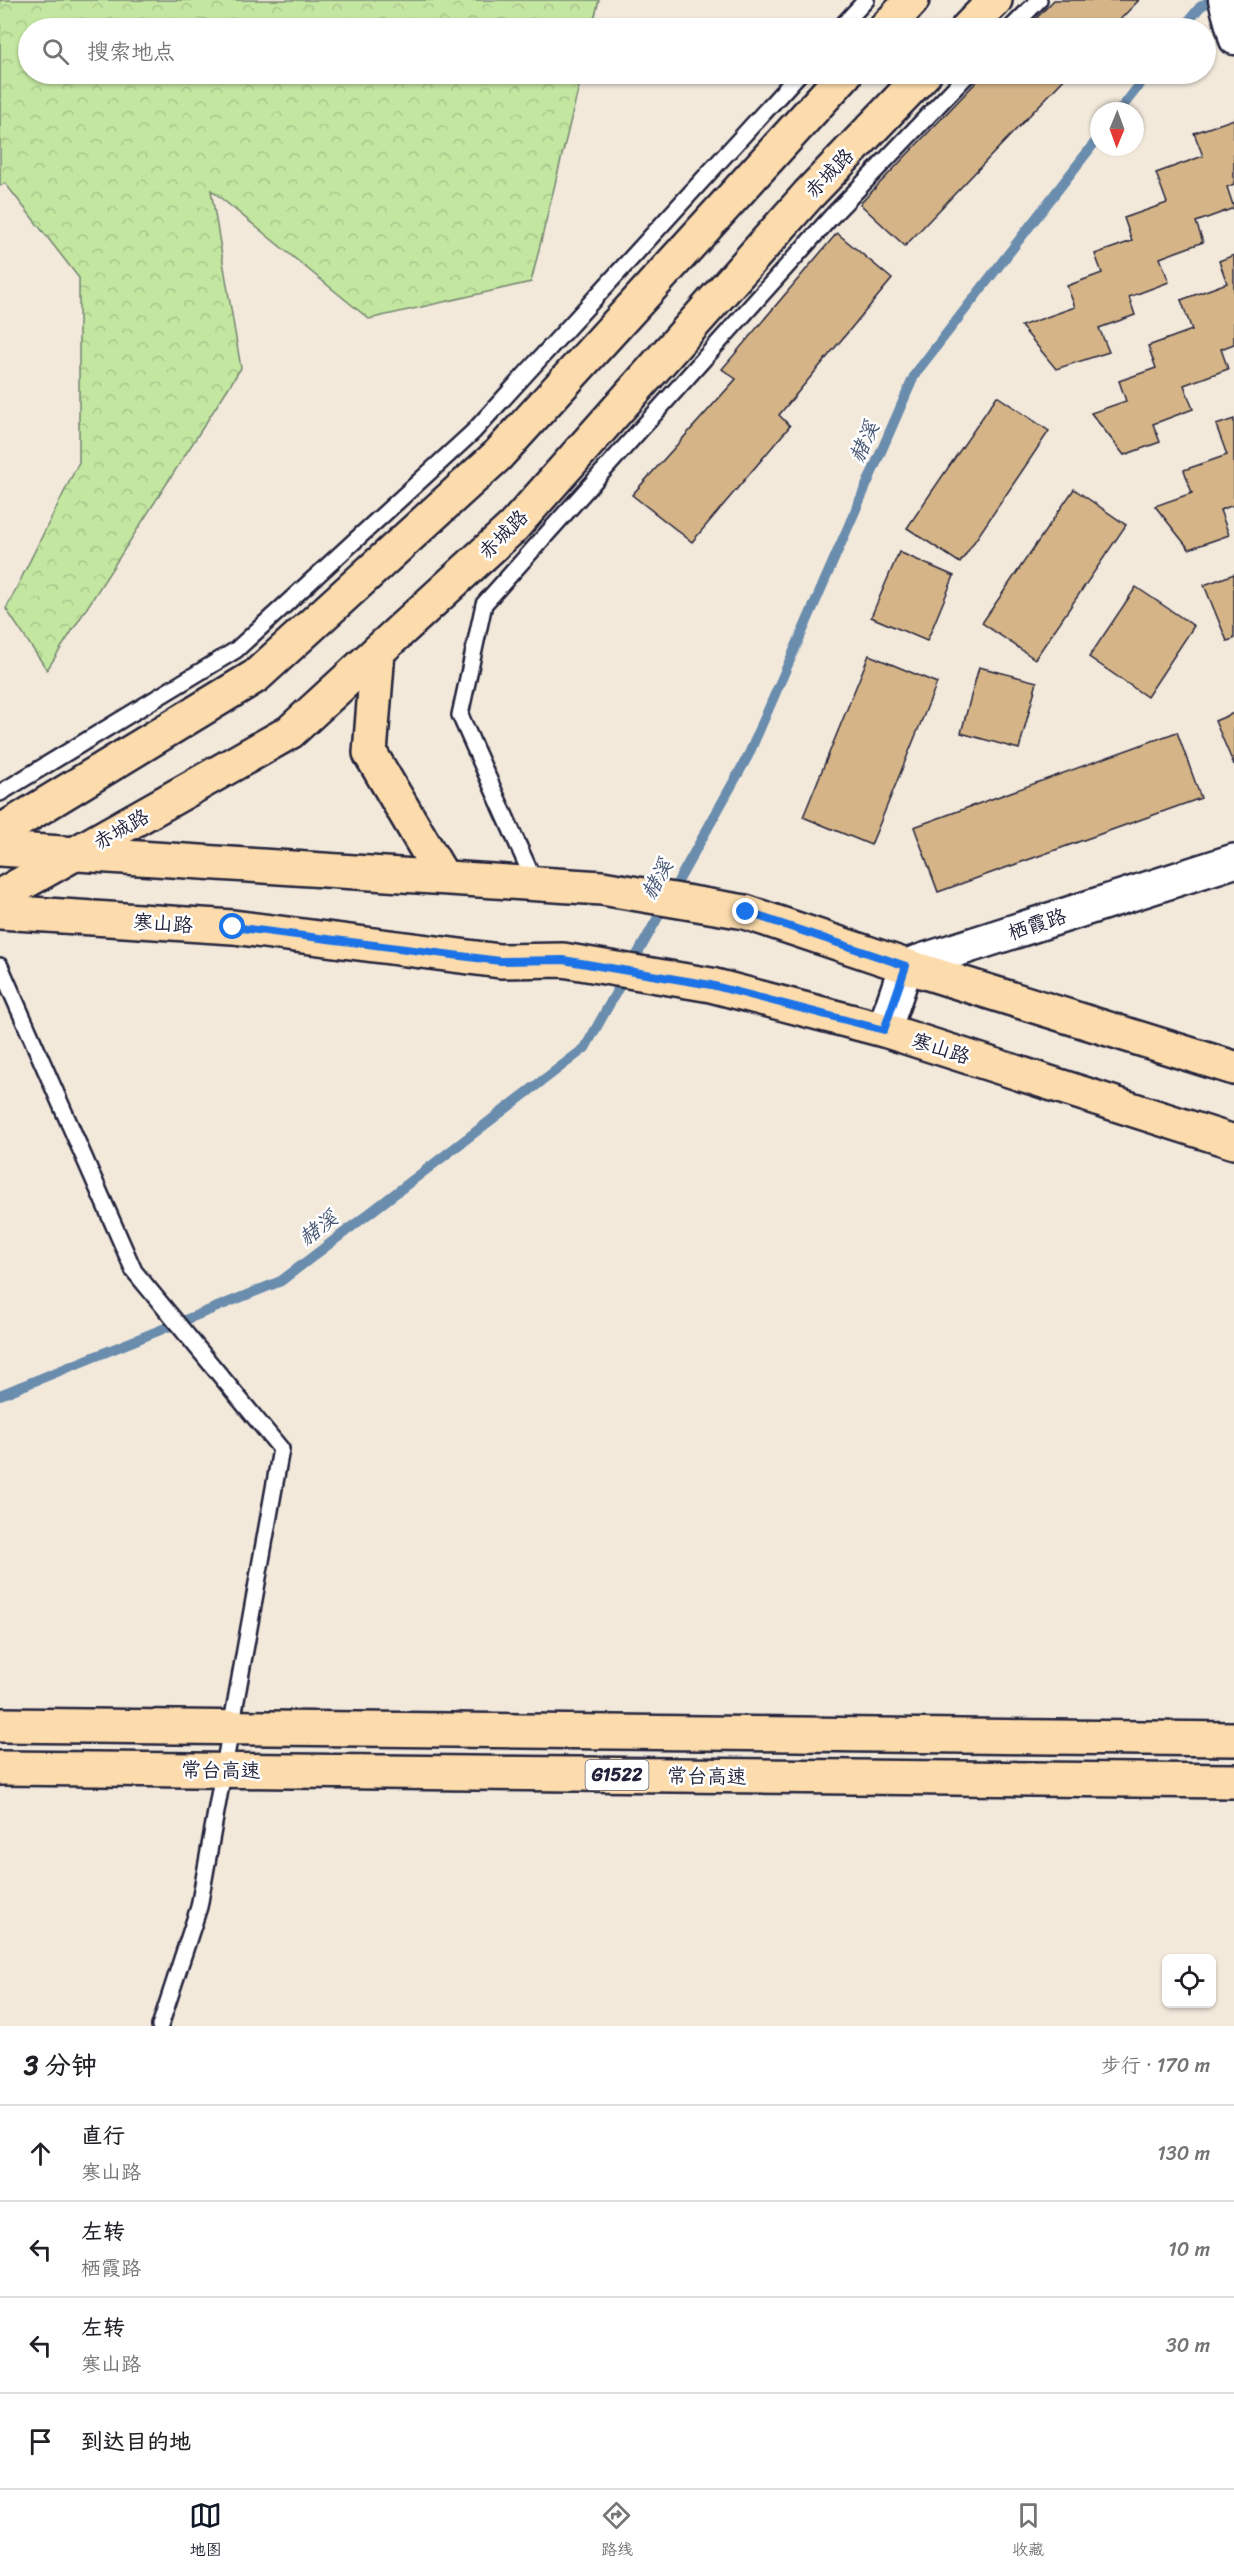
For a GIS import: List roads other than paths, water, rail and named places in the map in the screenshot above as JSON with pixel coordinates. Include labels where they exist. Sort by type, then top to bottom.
[{"type":"main road","points":[[895,18],[912,0]]},
{"type":"main road","points":[[978,18],[995,0]]},
{"type":"main road","points":[[0,832],[256,676],[497,456],[836,84]]},
{"type":"main road","name":"赤城路","points":[[0,896],[290,732],[513,527],[808,195],[914,84]]},
{"type":"main road","points":[[378,651],[370,753],[443,877]]},
{"type":"main road","points":[[0,849],[602,888],[746,912],[906,966],[1234,1068]]},
{"type":"main road","name":"寒山路","points":[[0,912],[233,927],[500,961],[563,960],[711,985],[884,1030],[1234,1142]]},
{"type":"main road","name":"G1522","points":[[0,1725],[1234,1738]]},
{"type":"main road","name":"常台高速","points":[[0,1768],[1234,1781]]},
{"type":"street","points":[[1223,0],[1234,40]]},
{"type":"street","name":"栖霞路","points":[[906,966],[1234,861]]},
{"type":"street","points":[[884,1030],[906,966]]},
{"type":"lane","points":[[849,18],[866,0]]},
{"type":"lane","points":[[1021,18],[1039,0]]},
{"type":"lane","points":[[0,793],[236,650],[473,432],[790,84]]},
{"type":"lane","points":[[535,883],[460,715],[484,604],[823,226],[958,84]]},
{"type":"lane","points":[[0,966],[134,1271],[281,1449],[199,1907],[160,2026]]},
{"type":"waterway","name":"赭溪","points":[[1191,18],[1200,7],[1211,0]]},
{"type":"waterway","name":"赭溪","points":[[1126,102],[1140,84]]},
{"type":"waterway","name":"赭溪","points":[[0,1395],[281,1281],[585,1048],[748,756],[915,374],[1090,149]]}]
